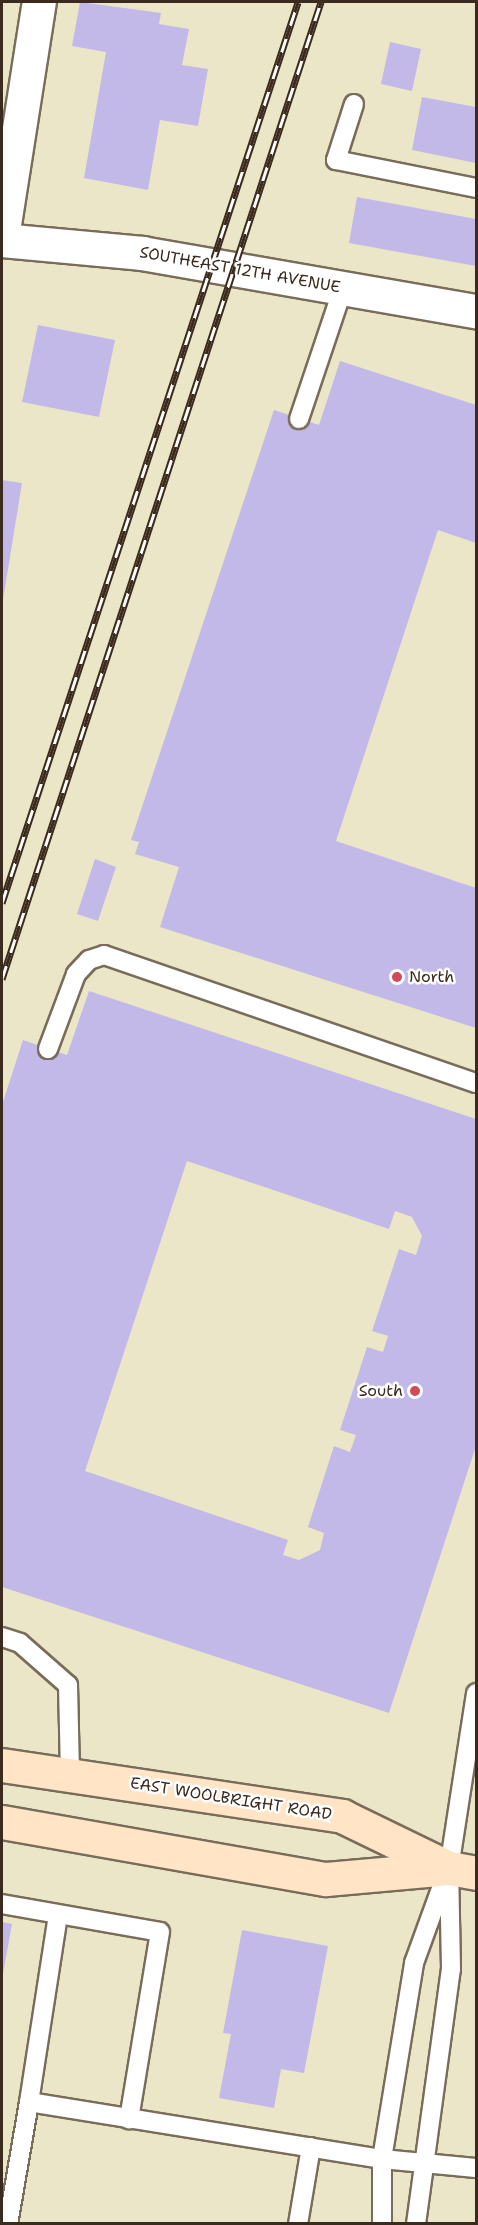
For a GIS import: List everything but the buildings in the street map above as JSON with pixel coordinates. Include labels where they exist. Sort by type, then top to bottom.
[{"type":"main road","name":"EAST WOOLBRIGHT ROAD","points":[[2,1765],[342,1816],[463,1870]]},
{"type":"main road","points":[[2,1822],[326,1879],[463,1870]]},
{"type":"street","points":[[2,239],[39,2]]},
{"type":"street","name":"SOUTHEAST 12TH AVENUE","points":[[2,239],[142,253],[477,311]]},
{"type":"lane","points":[[354,104],[336,160],[477,188]]},
{"type":"lane","points":[[299,419],[343,288]]},
{"type":"lane","points":[[48,1049],[76,974],[88,960],[104,955],[477,1083]]},
{"type":"lane","points":[[2,1637],[20,1643],[68,1685],[70,1775]]},
{"type":"lane","points":[[416,2223],[463,1870],[477,1693]]},
{"type":"lane","points":[[382,2223],[382,2159],[414,1963],[463,1870]]},
{"type":"lane","points":[[2,1904],[159,1932],[129,2119]]},
{"type":"lane","points":[[8,2223],[58,1915]]},
{"type":"lane","points":[[29,2102],[382,2159],[423,2160],[477,2168]]},
{"type":"lane","points":[[298,2223],[311,2147]]},
{"type":"railway","points":[[2,903],[298,2]]},
{"type":"railway","points":[[2,979],[321,2]]},
{"type":"place","name":"North","points":[[397,977]]},
{"type":"place","name":"South","points":[[415,1391]]}]
